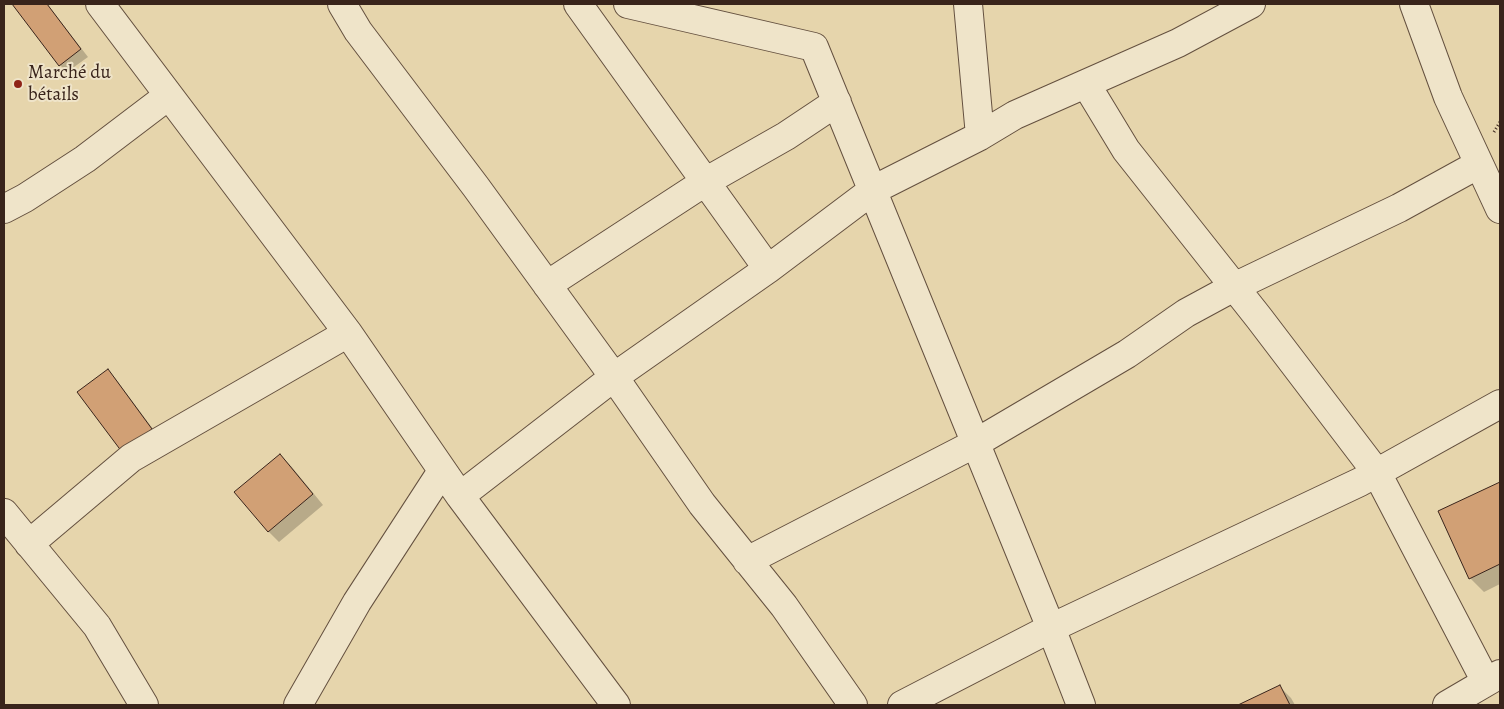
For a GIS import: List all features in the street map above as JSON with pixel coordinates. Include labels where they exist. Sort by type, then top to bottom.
[{"type":"street","points":[[100,4],[348,333],[460,496],[616,705]]},
{"type":"street","points":[[342,4],[358,32],[476,187],[614,377],[702,504],[784,606],[853,705]]},
{"type":"street","points":[[578,4],[768,269]]},
{"type":"street","points":[[968,4],[980,136]]},
{"type":"street","points":[[460,496],[614,377],[768,269],[873,190],[980,136],[1015,115],[1178,43],[1251,4]]},
{"type":"street","points":[[1414,4],[1448,97],[1500,209]]},
{"type":"street","points":[[645,6],[814,47],[974,444],[1051,628],[1080,705]]},
{"type":"street","points":[[1086,84],[1126,150],[1377,473],[1493,678],[1447,705]]},
{"type":"street","points":[[4,209],[25,198],[84,159],[168,96]]},
{"type":"street","points":[[547,285],[706,182],[786,136],[837,102]]},
{"type":"street","points":[[747,561],[974,444],[1127,354],[1186,313],[1234,287],[1399,208],[1479,164]]},
{"type":"street","points":[[29,544],[131,458],[348,333]]},
{"type":"street","points":[[902,705],[1051,628],[1377,473],[1500,404]]},
{"type":"street","points":[[298,705],[358,602],[442,471]]},
{"type":"street","points":[[4,513],[97,626],[144,705]]},
{"type":"building","points":[[12,4],[47,4],[81,49],[59,66]]},
{"type":"building","points":[[108,369],[152,429],[122,452],[77,392]]},
{"type":"building","points":[[280,454],[313,494],[268,532],[234,492]]},
{"type":"building","points":[[1500,482],[1500,564],[1469,579],[1438,511]]},
{"type":"building","points":[[1280,685],[1290,705],[1238,705]]},
{"type":"place","name":"Marché du bétails","points":[[18,84]]}]
